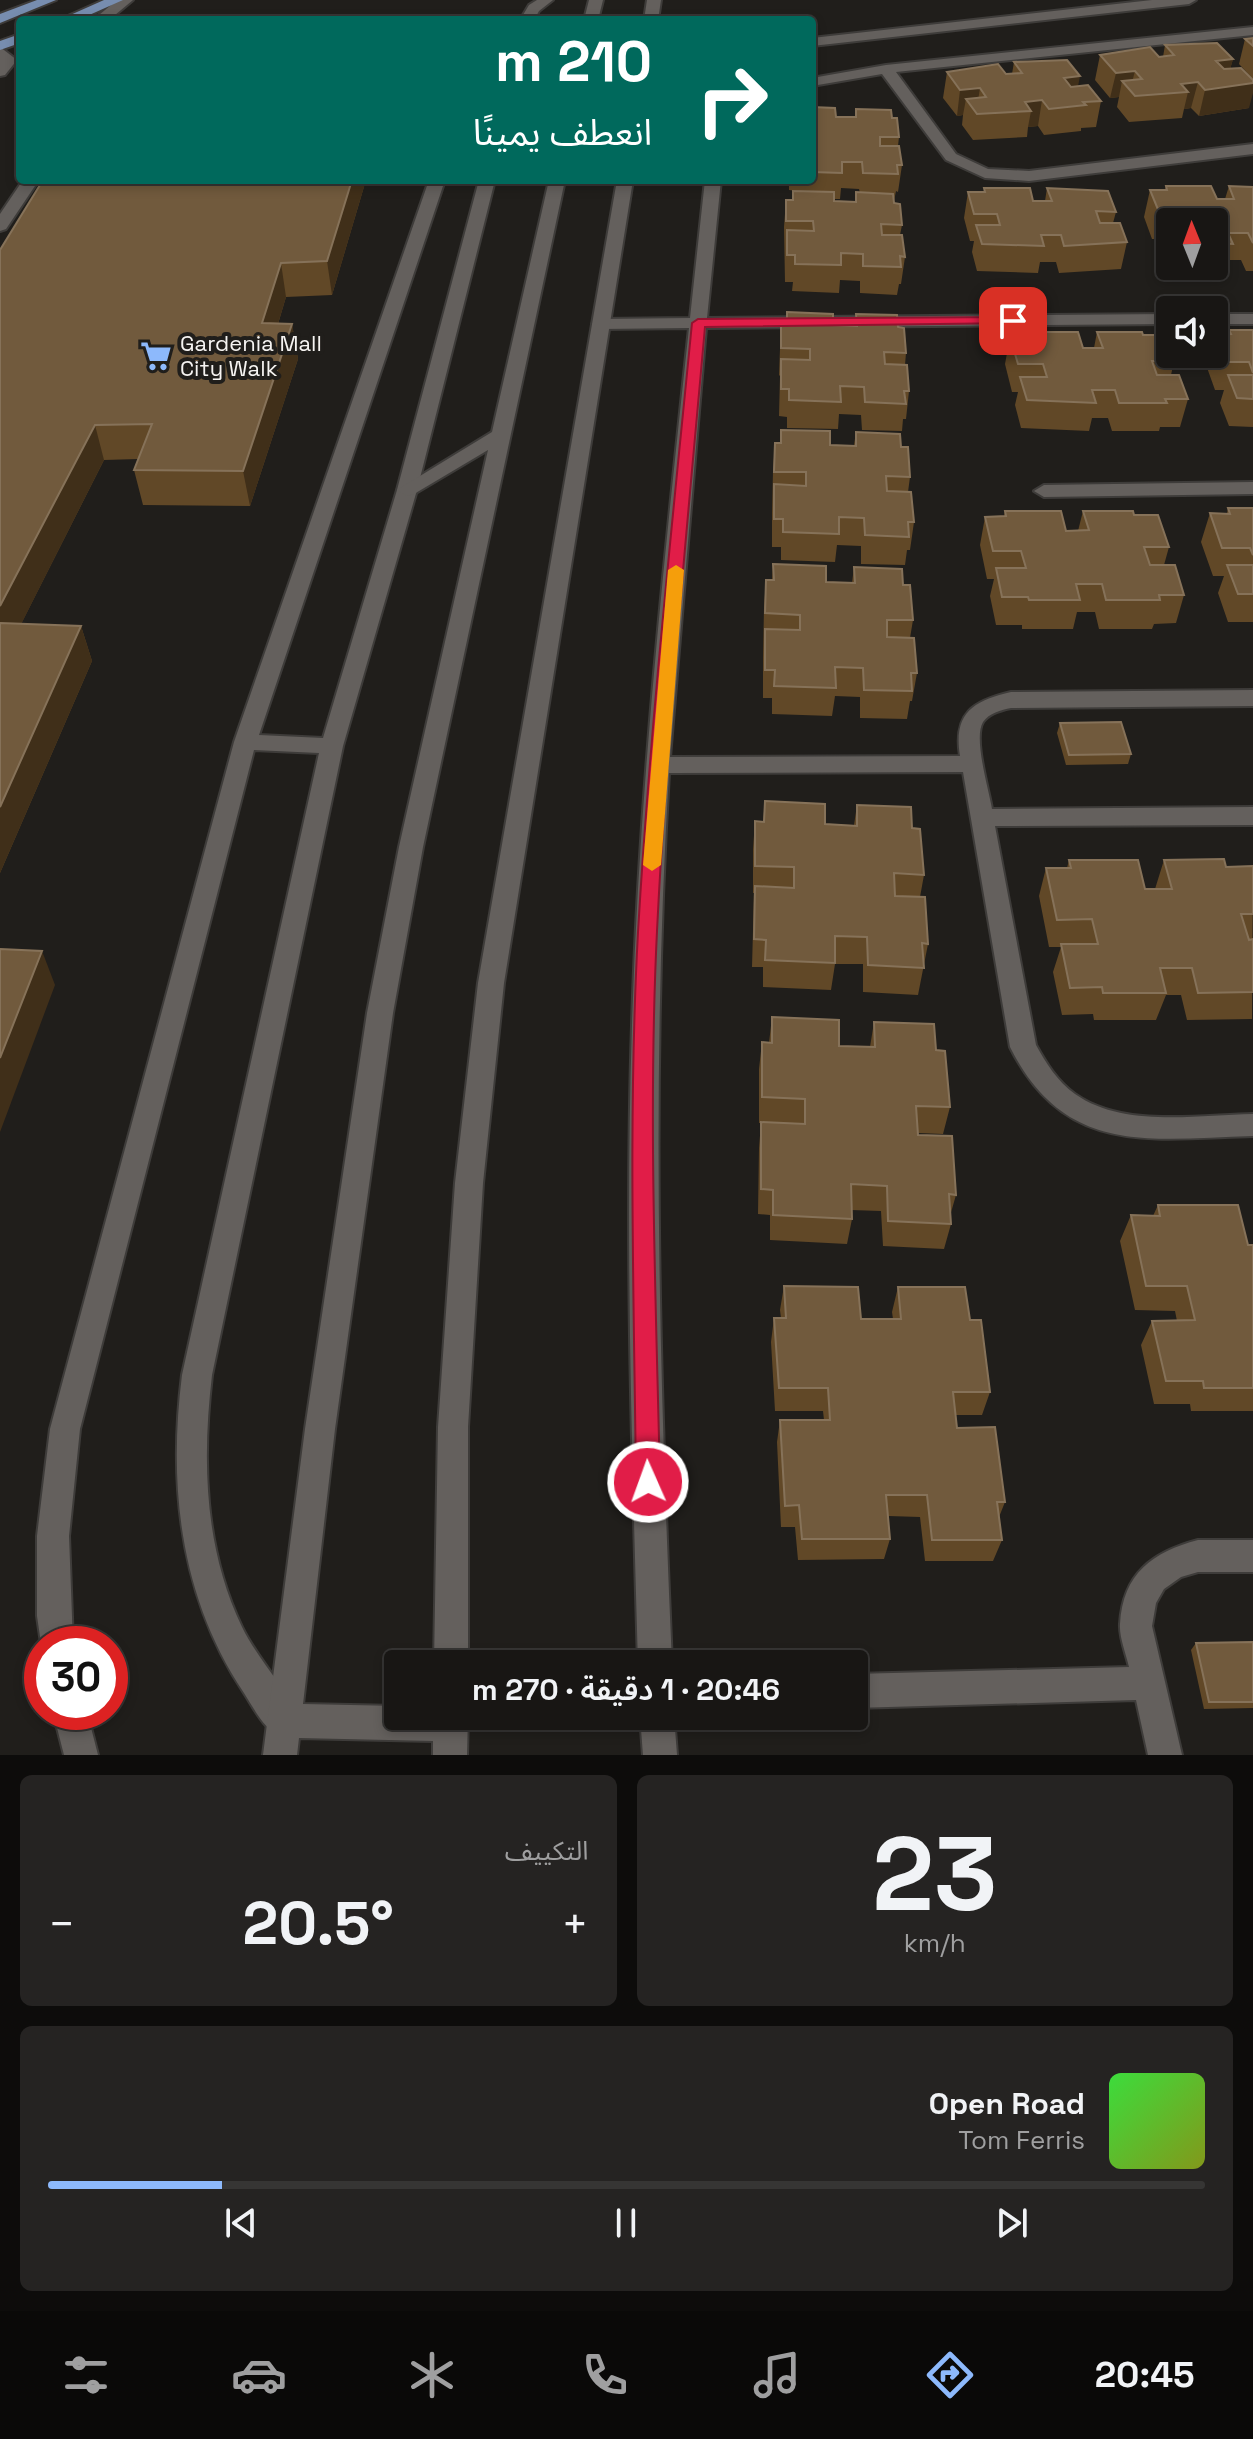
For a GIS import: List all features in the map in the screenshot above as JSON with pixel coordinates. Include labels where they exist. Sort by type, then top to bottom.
[{"type":"main road","points":[[0,19],[49,0]]},
{"type":"main road","points":[[76,16],[116,0]]},
{"type":"street","points":[[105,16],[126,0]]},
{"type":"street","points":[[529,16],[534,8],[546,0]]},
{"type":"street","points":[[816,42],[1189,0]]},
{"type":"street","points":[[816,81],[886,69],[1253,31]]},
{"type":"street","points":[[886,69],[951,157],[985,173],[1029,176],[1253,149]]},
{"type":"street","points":[[0,226],[28,184]]},
{"type":"street","points":[[54,1626],[50,1584],[52,1505],[65,1429],[245,742],[436,184]]},
{"type":"street","points":[[283,1721],[232,1641],[209,1589],[195,1534],[189,1480],[189,1427],[197,1375],[332,746],[407,490],[486,184]]},
{"type":"street","points":[[280,1755],[350,1209],[380,1013],[411,847],[556,184]]},
{"type":"street","points":[[451,1650],[453,1427],[469,1183],[491,983],[624,184]]},
{"type":"street","points":[[654,1650],[645,1391],[642,1140],[647,933],[658,765],[713,184]]},
{"type":"street","points":[[601,324],[1156,319]]},
{"type":"street","points":[[1228,319],[1253,319]]},
{"type":"street","points":[[407,490],[501,435]]},
{"type":"street","points":[[1044,491],[1253,488]]},
{"type":"street","points":[[1253,698],[1011,700],[992,704],[978,712],[969,724],[968,738],[1023,1047],[1034,1073],[1057,1097],[1086,1115],[1121,1125],[1253,1125]]},
{"type":"street","points":[[245,742],[332,746]]},
{"type":"street","points":[[658,765],[973,764]]},
{"type":"street","points":[[982,818],[1253,816]]},
{"type":"street","points":[[1165,1755],[1136,1626],[1141,1599],[1153,1578],[1173,1563],[1198,1556],[1253,1556]]},
{"type":"street","points":[[868,1691],[1149,1683]]},
{"type":"street","points":[[283,1721],[450,1732]]},
{"type":"street","points":[[75,1730],[81,1755]]},
{"type":"street","points":[[658,1730],[660,1755]]},
{"type":"building","points":[[1217,43],[1233,59],[1216,61],[1224,69],[1241,68],[1253,83],[1205,90],[1198,82],[1181,84],[1188,92],[1135,96],[1122,81],[1142,79],[1135,71],[1116,73],[1100,55],[1150,47],[1159,57],[1174,55],[1165,45]]},
{"type":"building","points":[[1067,60],[1080,76],[1064,78],[1071,87],[1088,85],[1101,101],[1049,109],[1042,100],[1025,102],[1031,111],[977,114],[966,99],[986,97],[980,88],[960,90],[947,72],[998,64],[1006,74],[1022,73],[1014,62]]},
{"type":"building","points":[[816,107],[835,108],[836,117],[856,117],[856,109],[891,110],[892,118],[897,118],[899,137],[880,137],[880,146],[899,146],[902,165],[897,165],[898,174],[863,173],[862,162],[842,162],[842,173],[816,172]]},
{"type":"building","points":[[41,184],[351,184],[327,261],[281,263],[262,323],[292,324],[243,471],[134,470],[152,424],[95,425],[0,606],[0,250]]},
{"type":"building","points":[[1166,186],[1211,186],[1217,199],[1234,199],[1229,186],[1253,187],[1253,243],[1248,233],[1228,233],[1228,208],[1157,208],[1150,190],[1167,190]]},
{"type":"building","points":[[984,188],[1030,188],[1033,201],[1052,201],[1047,188],[1108,191],[1116,212],[1096,211],[1100,223],[1120,223],[1127,242],[1064,246],[1061,235],[1041,235],[1044,246],[982,244],[976,225],[1000,225],[997,214],[974,214],[968,192],[985,192]]},
{"type":"building","points":[[793,191],[834,192],[834,201],[856,202],[856,192],[893,194],[894,203],[900,204],[902,225],[881,224],[882,235],[902,235],[905,257],[900,256],[901,267],[863,266],[863,254],[841,253],[841,265],[795,264],[795,255],[787,255],[787,230],[814,231],[813,221],[786,221],[786,200],[793,200]]},
{"type":"building","points":[[787,312],[833,314],[833,325],[857,326],[856,314],[897,315],[898,327],[904,328],[906,353],[884,352],[885,364],[907,365],[909,391],[904,391],[906,404],[865,402],[864,387],[840,386],[841,402],[789,400],[789,389],[781,389],[781,359],[810,360],[810,349],[781,348],[781,323],[787,324]]},
{"type":"building","points":[[1229,330],[1253,330],[1253,373],[1249,362],[1228,362],[1228,334],[1231,334]]},
{"type":"building","points":[[1027,332],[1078,332],[1083,348],[1103,348],[1097,332],[1156,335],[1156,361],[1152,361],[1157,375],[1179,375],[1188,399],[1165,399],[1167,403],[1119,403],[1115,390],[1092,390],[1096,403],[1027,400],[1020,377],[1047,377],[1043,364],[1018,364],[1010,337],[1029,336]]},
{"type":"building","points":[[1228,375],[1253,375],[1253,399],[1237,398]]},
{"type":"building","points":[[781,430],[830,431],[830,445],[856,446],[856,432],[900,434],[901,447],[908,447],[910,477],[886,476],[887,491],[911,492],[914,522],[908,522],[909,537],[865,535],[864,518],[839,517],[839,534],[783,532],[783,519],[774,519],[774,484],[806,486],[806,472],[774,472],[775,443],[781,443]]},
{"type":"building","points":[[1228,508],[1253,508],[1253,555],[1250,548],[1222,548],[1210,513],[1230,514]]},
{"type":"building","points":[[1005,511],[1061,511],[1066,531],[1089,530],[1083,511],[1133,511],[1134,515],[1158,515],[1169,547],[1144,547],[1150,565],[1175,565],[1184,595],[1159,595],[1160,600],[1106,600],[1102,584],[1076,584],[1080,600],[1002,597],[996,568],[1026,568],[1021,551],[993,551],[985,517],[1006,516]]},
{"type":"building","points":[[773,564],[826,566],[826,582],[855,583],[854,567],[902,569],[903,585],[910,585],[913,620],[887,620],[887,637],[914,638],[917,673],[911,673],[912,691],[864,690],[863,668],[835,667],[836,688],[774,686],[775,670],[765,670],[765,629],[800,630],[800,615],[765,613],[766,580],[774,580]]},
{"type":"building","points":[[1227,565],[1253,565],[1253,594],[1238,594]]},
{"type":"building","points":[[0,623],[81,626],[0,807]]},
{"type":"building","points":[[1121,722],[1131,754],[1069,755],[1060,723]]},
{"type":"building","points":[[765,801],[825,804],[825,824],[857,826],[857,805],[911,807],[912,828],[920,829],[924,875],[894,873],[895,896],[925,897],[928,944],[922,943],[924,968],[868,965],[867,937],[835,936],[835,963],[765,960],[766,940],[754,939],[755,886],[794,888],[794,867],[755,866],[755,821],[764,822]]},
{"type":"building","points":[[1224,859],[1226,867],[1253,866],[1253,914],[1241,914],[1249,940],[1253,939],[1253,992],[1198,993],[1192,968],[1160,968],[1166,993],[1103,993],[1102,987],[1070,988],[1061,944],[1098,944],[1092,919],[1057,920],[1046,868],[1071,868],[1069,860],[1138,860],[1145,889],[1172,889],[1164,860]]},
{"type":"building","points":[[0,949],[42,951],[0,1058]]},
{"type":"building","points":[[772,1017],[839,1020],[839,1046],[875,1047],[874,1022],[934,1024],[936,1050],[945,1051],[950,1107],[916,1106],[918,1135],[952,1136],[956,1195],[949,1194],[951,1224],[888,1221],[887,1186],[851,1184],[852,1219],[773,1215],[773,1190],[761,1189],[761,1122],[805,1124],[805,1099],[762,1097],[762,1042],[772,1043]]},
{"type":"building","points":[[1158,1205],[1238,1205],[1248,1245],[1253,1245],[1253,1388],[1204,1388],[1203,1381],[1166,1381],[1152,1321],[1195,1320],[1187,1286],[1146,1286],[1131,1215],[1160,1216]]},
{"type":"building","points":[[784,1286],[858,1287],[861,1319],[901,1319],[898,1287],[965,1287],[970,1320],[981,1320],[990,1392],[953,1392],[957,1428],[995,1427],[1005,1502],[997,1502],[1002,1540],[932,1540],[927,1495],[886,1495],[890,1539],[802,1539],[799,1505],[785,1506],[780,1420],[830,1420],[828,1388],[779,1388],[774,1318],[786,1318]]},
{"type":"building","points":[[1253,1642],[1253,1702],[1209,1702],[1196,1643]]},
{"type":"slow traffic","points":[[652,865],[676,570]]},
{"type":"place","name":"Gardenia Mall City Walk","points":[[156,356]]},
{"type":"route","points":[[648,1482],[642,1140],[647,933],[658,765],[698,323],[1013,321]]}]
